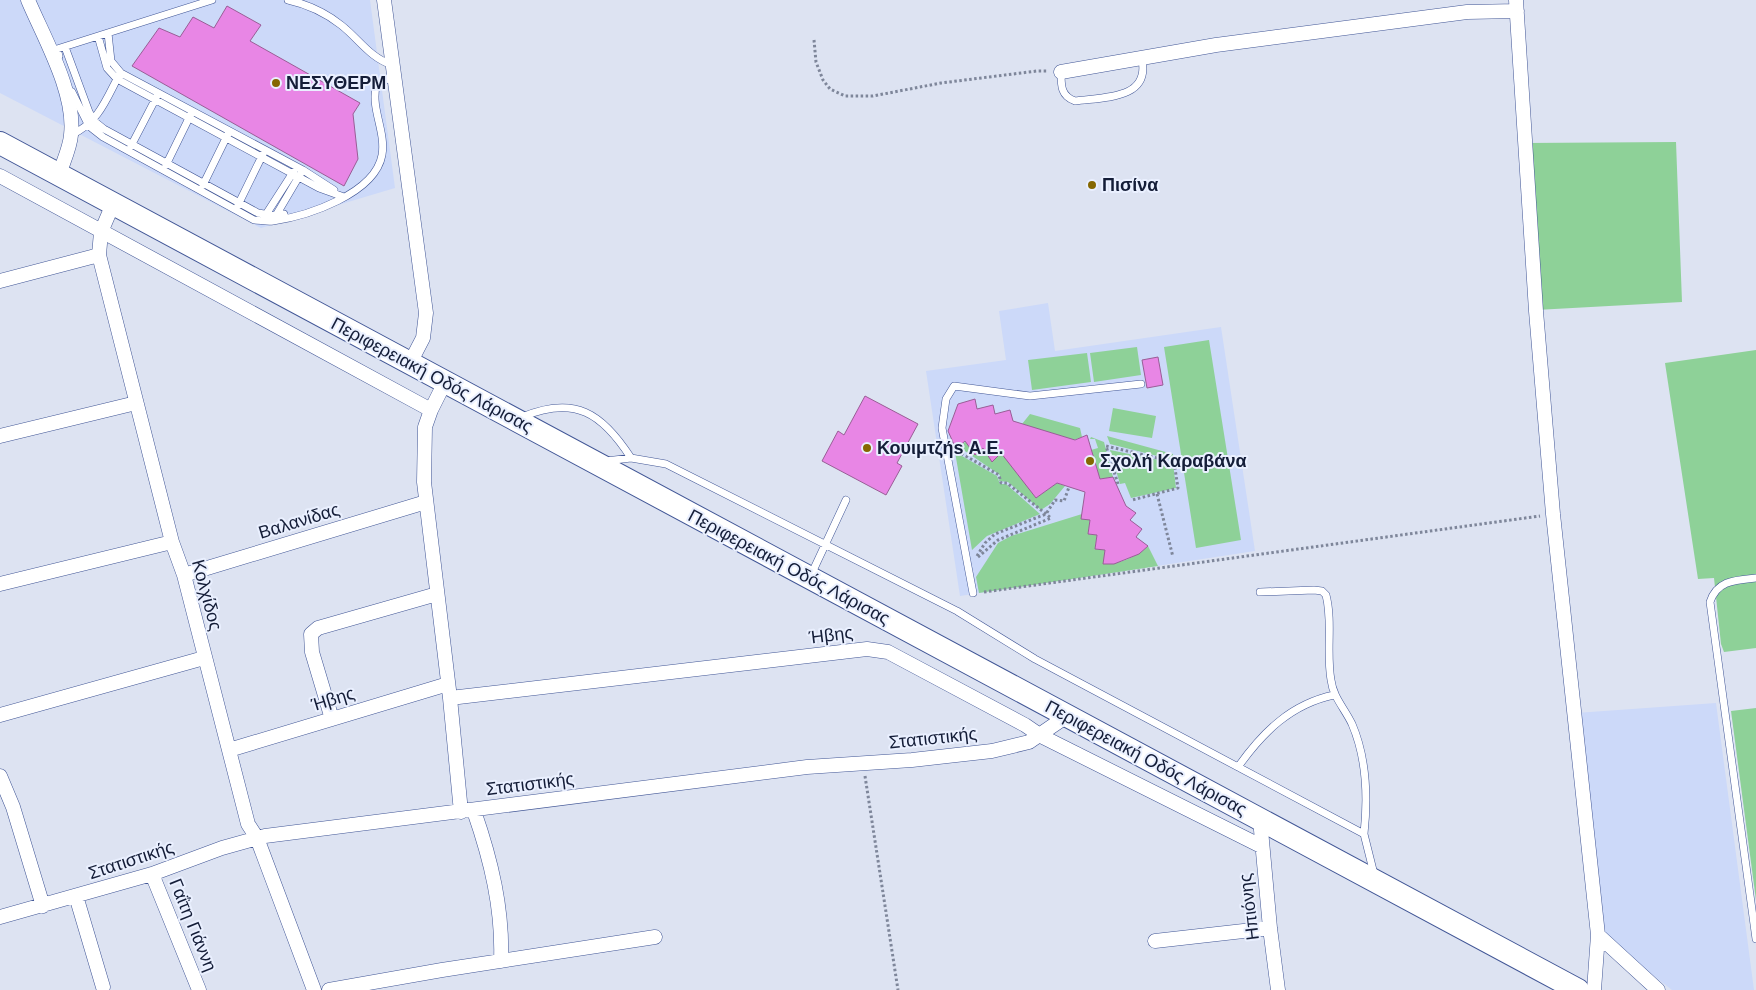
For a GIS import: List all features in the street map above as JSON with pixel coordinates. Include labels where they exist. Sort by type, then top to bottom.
[{"type":"highway","name":"Περιφερειακή Οδός Λάρισας","points":[[0,144],[1578,990]]},
{"type":"street","points":[[28,0],[66,94],[71,115],[71,135],[59,175]]},
{"type":"street","points":[[384,0],[426,313],[422,338],[410,363]]},
{"type":"street","points":[[1060,72],[1142,60],[1216,45],[1516,6],[1536,311],[1553,514],[1598,935],[1594,990]]},
{"type":"street","points":[[0,176],[101,232],[291,332],[431,410]]},
{"type":"street","name":"Κολχίδος","points":[[113,204],[101,232],[99,255],[136,404],[172,542],[184,575],[248,824],[257,838],[314,990]]},
{"type":"street","points":[[0,282],[99,255]]},
{"type":"street","points":[[446,382],[431,410],[424,443],[426,502],[448,684],[468,811],[498,898],[502,934],[501,961]]},
{"type":"street","points":[[0,436],[136,404]]},
{"type":"street","name":"Βαλανίδας","points":[[184,575],[426,502]]},
{"type":"street","points":[[0,584],[172,542]]},
{"type":"street","points":[[332,719],[312,652],[311,634],[318,628],[437,594]]},
{"type":"street","name":"Ήβης","points":[[450,698],[867,649],[888,652],[1025,725],[1041,736],[1261,846]]},
{"type":"street","points":[[0,715],[204,658]]},
{"type":"street","name":"Ήβης","points":[[230,750],[448,684]]},
{"type":"street","name":"Στατιστικής","points":[[0,917],[152,874],[257,838],[807,767],[992,751],[1015,747],[1041,736],[1067,716]]},
{"type":"street","points":[[2,784],[44,906]]},
{"type":"street","name":"Ηπιόνης","points":[[1260,819],[1261,846],[1278,990]]},
{"type":"street","name":"Γαΐτη Γιάννη","points":[[152,874],[199,990]]},
{"type":"street","points":[[76,896],[103,987]]},
{"type":"street","points":[[1156,941],[1270,928]]},
{"type":"street","points":[[1598,935],[1658,990]]},
{"type":"street","points":[[329,990],[655,936]]},
{"type":"lane","points":[[212,0],[57,49],[77,106],[91,124],[129,151],[254,220],[264,217],[296,175]]},
{"type":"lane","points":[[65,47],[91,124],[168,162],[264,217],[274,219],[331,205],[366,182],[379,166],[382,154],[382,130],[374,96],[376,87],[393,70],[371,54],[341,25],[326,14],[288,0]]},
{"type":"lane","points":[[108,33],[111,61],[119,76]]},
{"type":"lane","points":[[98,36],[106,68],[228,134],[266,150],[300,168],[344,197]]},
{"type":"lane","points":[[1060,72],[1062,91],[1067,98],[1075,101],[1128,93],[1137,88],[1143,73],[1142,60]]},
{"type":"lane","points":[[71,135],[91,124],[119,76]]},
{"type":"lane","points":[[129,151],[157,96]]},
{"type":"lane","points":[[164,170],[191,114]]},
{"type":"lane","points":[[228,134],[262,157],[319,188],[344,197]]},
{"type":"lane","points":[[200,190],[228,134]]},
{"type":"lane","points":[[236,210],[266,150]]},
{"type":"lane","points":[[274,219],[300,168]]},
{"type":"lane","points":[[973,593],[942,428],[946,399],[954,386],[1030,396],[1141,384]]},
{"type":"lane","points":[[516,420],[543,408],[562,407],[578,409],[606,425],[616,435],[631,458]]},
{"type":"lane","points":[[595,463],[631,458],[666,464],[957,611],[1035,659],[1364,834]]},
{"type":"lane","points":[[810,578],[846,500]]},
{"type":"lane","points":[[1756,578],[1735,580],[1722,584],[1713,592],[1710,602],[1756,940]]},
{"type":"lane","points":[[1260,592],[1314,590],[1322,591],[1326,595],[1330,673],[1334,696],[1348,716],[1358,739],[1364,762],[1366,797],[1364,834],[1375,882]]},
{"type":"lane","points":[[1238,767],[1254,744],[1278,722],[1306,704],[1334,696]]},
{"type":"path","points":[[814,40],[816,62],[823,80],[830,89],[845,96],[872,96],[941,83],[1037,70],[1060,72]]},
{"type":"path","points":[[945,445],[999,476],[1001,483],[1007,483],[1046,514],[1051,518],[998,540],[975,559],[985,543],[995,534],[1046,514],[1055,500],[1064,502],[1069,488]]},
{"type":"path","points":[[1118,484],[1106,446],[1174,462],[1178,488],[1132,500]]},
{"type":"path","points":[[1157,494],[1173,558]]},
{"type":"path","points":[[973,593],[1553,514]]},
{"type":"path","points":[[863,762],[898,990]]},
{"type":"shaded area","points":[[0,0],[370,0],[395,188],[261,228],[0,93]]},
{"type":"shaded area","name":"Σχολή Καραβάνα","points":[[1048,303],[1055,351],[1221,327],[1255,551],[960,596],[926,371],[1006,360],[999,311]]},
{"type":"shaded area","points":[[1716,703],[1754,990],[1672,990],[1618,948],[1604,933],[1576,713]]},
{"type":"green space","points":[[1676,142],[1682,302],[1536,310],[1523,143]]},
{"type":"green space","points":[[1209,340],[1241,540],[1196,548],[1164,347]]},
{"type":"green space","points":[[1137,347],[1141,375],[1094,382],[1090,353]]},
{"type":"green space","points":[[1756,350],[1756,648],[1724,652],[1721,644],[1714,578],[1698,579],[1665,363]]},
{"type":"green space","points":[[1087,353],[1091,382],[1032,390],[1028,360]]},
{"type":"green space","points":[[1113,408],[1156,416],[1152,438],[1109,431]]},
{"type":"green space","points":[[1030,414],[1080,428],[1082,437],[1071,441],[1071,439],[1022,424]]},
{"type":"green space","points":[[1107,436],[1173,454],[1173,460],[1110,444]]},
{"type":"green space","points":[[1091,437],[1104,442],[1113,477],[1100,479],[1091,450],[1098,448],[1095,439],[1090,439]]},
{"type":"green space","points":[[965,442],[983,448],[992,461],[999,455],[1009,458],[1036,498],[1057,483],[1065,486],[1050,504],[1041,510],[1008,482],[999,481],[1000,475],[959,447]]},
{"type":"green space","points":[[1110,450],[1173,463],[1176,488],[1131,498],[1125,483],[1120,484]]},
{"type":"green space","points":[[955,452],[997,476],[1000,484],[1006,484],[1040,514],[987,536],[972,550]]},
{"type":"green space","points":[[1082,514],[1090,520],[1088,534],[1097,535],[1095,549],[1105,550],[1104,564],[1116,563],[1127,559],[1148,546],[1158,566],[979,593],[976,577],[998,543],[1011,536]]},
{"type":"green space","points":[[1756,708],[1756,900],[1731,711]]},
{"type":"building","points":[[227,6],[261,25],[250,41],[360,103],[353,114],[358,159],[344,186],[132,66],[159,28],[180,37],[193,17],[214,28]]},
{"type":"building","points":[[1158,357],[1163,385],[1147,388],[1142,360]]},
{"type":"building","name":"Κουιμτζήs Α.Ε.","points":[[865,396],[918,424],[897,463],[902,466],[886,495],[822,461],[838,431],[844,435]]},
{"type":"building","points":[[975,399],[977,409],[993,405],[995,414],[1010,410],[1013,421],[1075,440],[1087,435],[1100,479],[1113,477],[1126,506],[1136,513],[1130,520],[1142,529],[1136,537],[1148,546],[1139,554],[1114,564],[1103,564],[1105,550],[1095,549],[1097,535],[1088,534],[1090,520],[1081,519],[1085,492],[1057,483],[1036,498],[1001,453],[992,462],[983,448],[975,455],[965,441],[956,449],[948,431],[958,404]]},
{"type":"place","name":"ΝΕΣΥΘΕΡΜ","points":[[276,83]]},
{"type":"place","name":"Πισίνα","points":[[1092,185]]},
{"type":"place","name":"Κουιμτζήs Α.Ε.","points":[[867,448]]},
{"type":"place","name":"Σχολή Καραβάνα","points":[[1090,461]]}]
